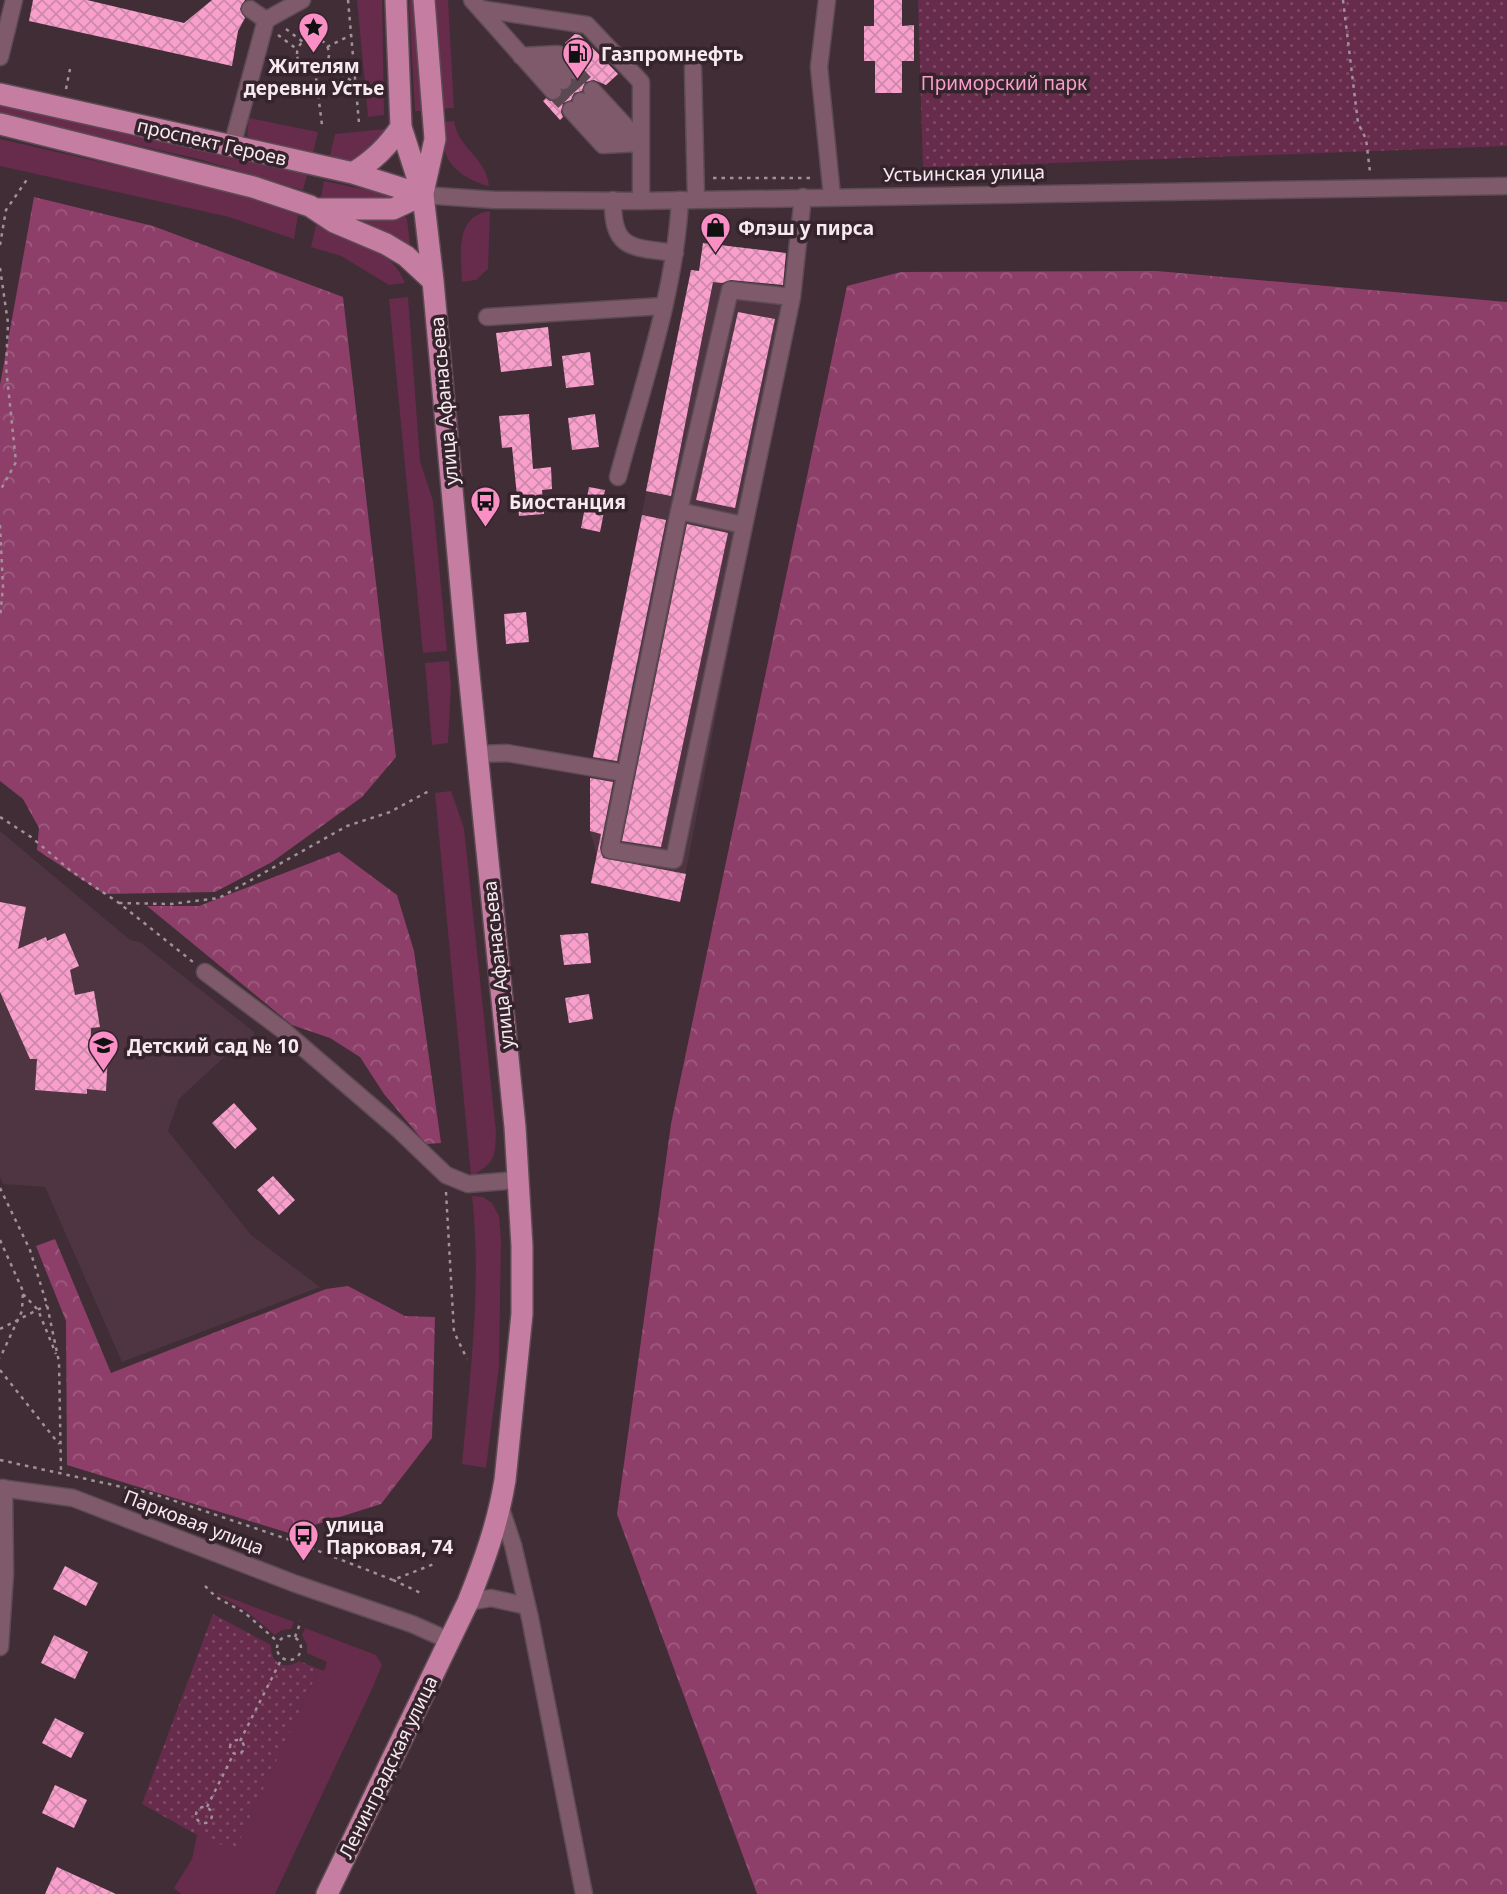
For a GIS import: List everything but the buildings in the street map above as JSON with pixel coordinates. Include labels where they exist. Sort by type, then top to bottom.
[{"type":"main road","points":[[396,0],[401,127],[423,195],[433,281]]},
{"type":"main road","points":[[423,195],[435,139],[424,0]]},
{"type":"main road","name":"проспект Героев","points":[[0,93],[353,173],[423,195]]},
{"type":"main road","name":"проспект Героев","points":[[0,124],[253,187],[318,209]]},
{"type":"main road","points":[[353,173],[389,145],[401,127]]},
{"type":"main road","points":[[318,209],[393,209],[423,195]]},
{"type":"main road","points":[[318,209],[334,222],[396,250],[433,281]]},
{"type":"main road","name":"улица Афанасьева","points":[[433,281],[518,1180],[522,1247],[522,1314],[515,1394],[500,1506],[486,1556],[468,1602],[448,1640]]},
{"type":"main road","name":"Ленинградская улица","points":[[327,1894],[448,1640]]},
{"type":"street","points":[[0,57],[15,0]]},
{"type":"street","points":[[232,146],[274,26],[302,0]]},
{"type":"street","points":[[827,0],[819,67],[832,197]]},
{"type":"street","points":[[477,4],[521,56],[564,81],[558,54],[521,56]]},
{"type":"street","points":[[477,4],[587,25],[641,82],[641,201]]},
{"type":"street","points":[[250,9],[274,26]]},
{"type":"street","points":[[618,477],[695,178],[693,68]]},
{"type":"street","points":[[581,100],[641,143],[603,145],[581,100]]},
{"type":"street","name":"Устьинская улица","points":[[423,195],[495,200],[641,201],[1507,186]]},
{"type":"street","points":[[792,297],[730,290],[679,511],[610,850],[674,860],[792,297],[803,197]]},
{"type":"street","points":[[613,200],[617,234],[630,247],[675,253]]},
{"type":"street","points":[[487,317],[663,306]]},
{"type":"street","points":[[679,511],[743,525]]},
{"type":"street","points":[[477,754],[508,753],[624,773]]},
{"type":"street","points":[[205,972],[284,1031],[446,1175],[468,1184],[518,1180]]},
{"type":"street","points":[[0,1647],[5,1574],[2,1488]]},
{"type":"street","name":"Парковая улица","points":[[2,1488],[73,1498],[296,1584],[412,1624],[448,1640]]},
{"type":"street","points":[[500,1506],[513,1545],[527,1606],[584,1894]]},
{"type":"street","points":[[468,1602],[491,1598],[527,1606]]},
{"type":"path","points":[[348,0],[359,123]]},
{"type":"path","points":[[1343,0],[1358,123],[1366,139],[1372,188]]},
{"type":"path","points":[[274,26],[303,42]]},
{"type":"path","points":[[274,26],[298,50]]},
{"type":"path","points":[[327,47],[351,35]]},
{"type":"path","points":[[314,38],[324,43],[329,52],[326,63],[315,70],[309,70],[299,62],[298,50],[303,42],[314,38]]},
{"type":"path","points":[[326,63],[356,84]]},
{"type":"path","points":[[62,107],[71,64]]},
{"type":"path","points":[[315,70],[323,125]]},
{"type":"path","points":[[0,245],[0,231],[6,211],[28,178]]},
{"type":"path","points":[[695,178],[831,178]]},
{"type":"path","points":[[0,268],[8,323],[6,367],[16,462],[0,491]]},
{"type":"path","points":[[0,525],[3,587],[0,618]]},
{"type":"path","points":[[119,903],[171,904],[219,898],[347,827],[390,812],[429,791]]},
{"type":"path","points":[[0,817],[31,837],[71,871],[119,903],[205,972]]},
{"type":"path","points":[[446,1175],[454,1332],[467,1359]]},
{"type":"path","points":[[0,1188],[30,1250],[60,1362],[61,1472]]},
{"type":"path","points":[[0,1240],[23,1294],[38,1310],[60,1362]]},
{"type":"path","points":[[0,1358],[22,1311],[23,1294]]},
{"type":"path","points":[[0,1329],[47,1306]]},
{"type":"path","points":[[0,1370],[61,1446]]},
{"type":"path","points":[[0,1460],[153,1494],[290,1540],[423,1594]]},
{"type":"path","points":[[393,1580],[434,1564]]},
{"type":"path","points":[[205,1586],[216,1597],[245,1614],[278,1642]]},
{"type":"path","points":[[295,1637],[301,1621]]},
{"type":"path","points":[[285,1636],[295,1637],[299,1641],[301,1651],[293,1659],[282,1658],[276,1649],[278,1642],[285,1636]]},
{"type":"path","points":[[240,1741],[282,1658]]},
{"type":"path","points":[[234,1753],[230,1746],[232,1742],[240,1741]]},
{"type":"path","points":[[234,1753],[238,1754],[244,1748],[240,1741]]},
{"type":"path","points":[[207,1807],[234,1753]]},
{"type":"path","points":[[207,1807],[211,1810],[212,1818],[209,1822],[201,1822],[196,1816],[197,1811],[207,1807]]},
{"type":"shaded area","points":[[793,254],[805,254],[680,902],[591,883],[597,856],[590,831],[592,760],[691,270],[715,274],[719,283],[788,291]]},
{"type":"shaded area","name":"Детский сад № 10","points":[[0,831],[130,940],[140,942],[254,1032],[255,1039],[235,1047],[179,1099],[168,1131],[251,1235],[320,1287],[122,1362],[45,1187],[3,1184],[0,1176]]},
{"type":"green space","points":[[357,0],[382,0],[384,115],[368,117]]},
{"type":"green space","points":[[409,0],[415,0],[421,111],[415,111]]},
{"type":"green space","points":[[434,0],[448,0],[454,108],[442,109]]},
{"type":"green space","name":"Приморский парк","points":[[918,0],[1507,0],[1507,146],[923,168]]},
{"type":"green space","points":[[0,104],[307,175],[303,190],[199,159],[0,114]]},
{"type":"green space","points":[[249,118],[318,132],[312,157],[255,143],[247,135]]},
{"type":"green space","points":[[454,121],[461,139],[483,168],[489,186],[462,174],[447,158],[443,122]]},
{"type":"green space","points":[[385,129],[374,146],[355,161],[329,160],[335,134]]},
{"type":"green space","points":[[0,139],[249,196],[298,215],[294,239],[229,217],[0,166]]},
{"type":"green space","points":[[324,181],[396,196],[396,199],[321,197]]},
{"type":"green space","points":[[34,197],[153,226],[343,297],[396,757],[362,797],[272,862],[215,892],[104,894],[37,850],[39,828],[23,799],[0,781],[0,385]]},
{"type":"green space","points":[[490,211],[488,269],[476,280],[462,282],[461,249],[465,229],[470,220],[478,214]]},
{"type":"green space","points":[[329,215],[404,216],[407,219],[410,244],[408,250]]},
{"type":"green space","points":[[316,225],[355,239],[380,252],[399,271],[405,283],[389,285],[341,256],[311,247]]},
{"type":"green space","points":[[1157,271],[1507,302],[1507,1894],[757,1894],[617,1514],[671,1124],[847,286],[901,272]]},
{"type":"green space","points":[[408,297],[420,461],[433,501],[447,651],[423,653],[389,299]]},
{"type":"green space","points":[[449,661],[451,686],[448,743],[432,745],[425,663]]},
{"type":"green space","points":[[451,791],[464,828],[496,1132],[492,1159],[471,1176],[435,793]]},
{"type":"green space","points":[[339,852],[397,895],[414,951],[441,1143],[426,1144],[384,1094],[360,1057],[330,1038],[292,1025],[147,906],[199,906]]},
{"type":"green space","points":[[472,1196],[483,1197],[492,1203],[499,1216],[501,1240],[499,1367],[486,1468],[462,1464],[475,1296]]},
{"type":"green space","points":[[55,1239],[111,1373],[326,1289],[348,1286],[405,1316],[435,1317],[432,1438],[381,1504],[289,1533],[67,1465],[66,1321],[36,1246]]},
{"type":"green space","points":[[217,1594],[294,1622],[291,1629],[282,1630],[275,1635],[246,1611]]},
{"type":"green space","points":[[213,1614],[271,1645],[273,1657],[279,1664],[289,1665],[299,1661],[319,1669],[235,1850],[197,1835],[142,1804]]},
{"type":"green space","points":[[305,1628],[376,1655],[382,1665],[372,1689],[275,1894],[181,1894],[174,1888],[192,1859],[197,1835],[235,1849],[319,1669],[324,1671],[327,1662],[307,1653],[307,1645],[302,1635]]},
{"type":"tunnel","points":[[574,71],[592,90]]},
{"type":"tunnel","points":[[563,81],[581,101]]},
{"type":"tunnel","points":[[553,91],[571,110]]},
{"type":"place","name":"Жителям деревни Устье","points":[[314,54]]},
{"type":"place","name":"Газпромнефть","points":[[578,81]]},
{"type":"place","name":"Флэш у пирса","points":[[715,255]]},
{"type":"place","name":"Биостанция","points":[[486,529]]},
{"type":"place","name":"Детский сад № 10","points":[[104,1073]]},
{"type":"place","name":"улица Парковая, 74","points":[[303,1563]]}]
